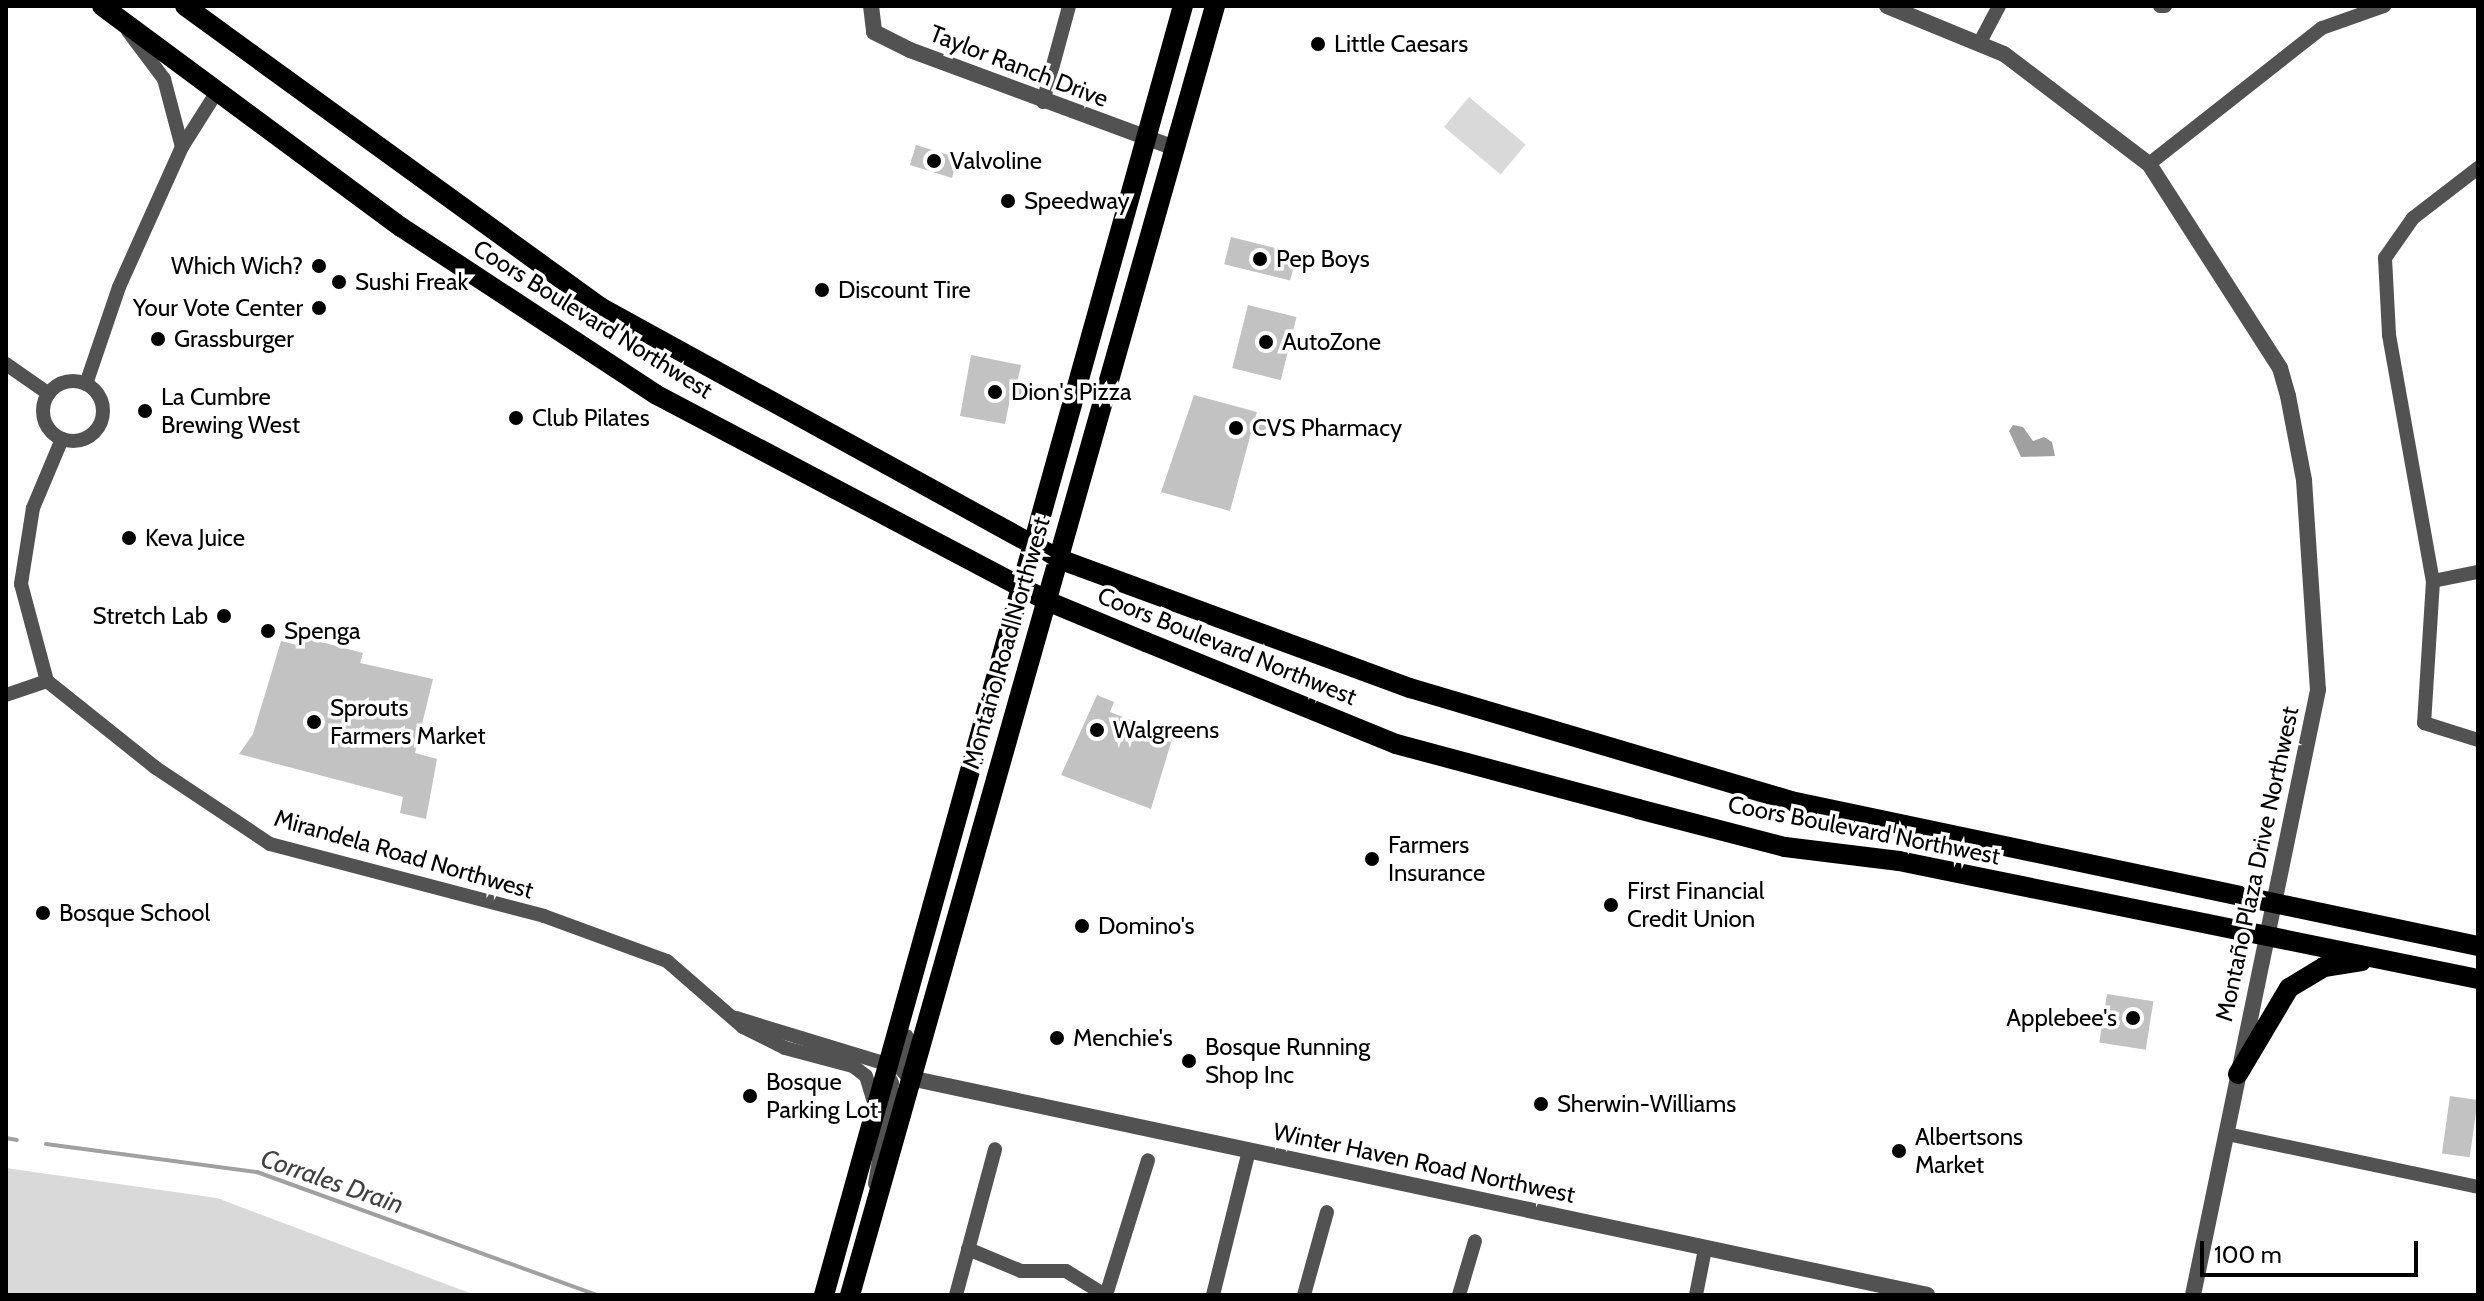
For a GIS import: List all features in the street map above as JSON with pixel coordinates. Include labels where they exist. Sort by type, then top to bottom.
[{"type":"main road","name":"Coors Boulevard Northwest","points":[[185,6],[600,307],[1031,539],[1059,559],[1410,688],[1791,801],[2271,907],[2478,946]]},
{"type":"main road","name":"Montaño Road Northwest","points":[[824,1295],[883,1063],[1183,6]]},
{"type":"main road","name":"Montaño Road Northwest","points":[[850,1295],[1215,6]]},
{"type":"main road","name":"Coors Boulevard Northwest","points":[[110,12],[401,227],[655,394],[1047,601],[1396,744],[1785,847],[1899,861],[2478,979]]},
{"type":"main road","points":[[2238,1074],[2289,988],[2324,967],[2377,958]]},
{"type":"street","name":"Taylor Ranch Drive","points":[[871,6],[874,32],[1043,102],[1175,148]]},
{"type":"street","points":[[1043,102],[1069,6]]},
{"type":"street","name":"Montaño Plaza Drive Northwest","points":[[1887,6],[2004,54],[2149,164],[2280,368],[2304,480],[2318,690],[2299,802],[2264,936],[2193,1295]]},
{"type":"street","points":[[1979,44],[1999,6]]},
{"type":"street","points":[[2149,164],[2322,28],[2384,6]]},
{"type":"street","points":[[110,12],[164,79],[182,147]]},
{"type":"street","points":[[86,384],[119,287],[182,147],[218,90]]},
{"type":"street","points":[[2478,168],[2413,218],[2385,258],[2389,335],[2433,581],[2424,723],[2478,740]]},
{"type":"street","points":[[6,364],[49,394]]},
{"type":"street","points":[[65,382],[86,384],[100,399],[101,420],[82,440],[62,439],[44,418],[49,394],[65,382]]},
{"type":"street","points":[[6,695],[47,681],[21,584],[33,508],[62,439]]},
{"type":"street","points":[[2433,581],[2478,572]]},
{"type":"street","name":"Mirandela Road Northwest","points":[[47,681],[156,768],[270,844],[544,916],[667,961],[736,1018]]},
{"type":"street","points":[[910,1078],[899,1065],[924,972],[919,936]]},
{"type":"street","points":[[736,1018],[883,1063],[892,1083],[874,1208]]},
{"type":"street","points":[[736,1018],[785,1048],[853,1066],[866,1076],[874,1102]]},
{"type":"street","name":"Winter Haven Road Northwest","points":[[910,1078],[1927,1295]]},
{"type":"street","points":[[2227,1134],[2478,1187]]},
{"type":"street","points":[[956,1295],[995,1149]]},
{"type":"street","points":[[1213,1295],[1249,1151]]},
{"type":"street","points":[[968,1249],[1021,1271],[1066,1271],[1106,1295],[1148,1160]]},
{"type":"street","points":[[1304,1295],[1327,1212]]},
{"type":"street","points":[[1459,1295],[1475,1241]]},
{"type":"street","points":[[1696,1295],[1705,1249]]},
{"type":"shaded area","points":[[1469,97],[1526,145],[1501,174],[1444,127]]},
{"type":"shaded area","points":[[2013,425],[2023,427],[2033,441],[2044,437],[2052,442],[2055,456],[2021,457],[2009,431]]},
{"type":"shaded area","points":[[6,1168],[217,1198],[475,1295],[6,1295]]},
{"type":"building","name":"Valvoline","points":[[916,145],[958,158],[952,178],[910,165]]},
{"type":"building","name":"Pep Boys","points":[[1231,237],[1297,253],[1290,281],[1224,264]]},
{"type":"building","name":"AutoZone","points":[[1248,305],[1297,317],[1281,380],[1232,368]]},
{"type":"building","name":"Dion's Pizza","points":[[971,355],[1021,365],[1017,383],[1027,385],[1024,401],[1010,399],[1005,424],[960,416]]},
{"type":"building","name":"CVS Pharmacy","points":[[1194,395],[1257,412],[1254,422],[1268,426],[1265,437],[1251,433],[1230,511],[1161,492]]},
{"type":"building","name":"Sprouts Farmers Market","points":[[299,636],[363,653],[360,663],[433,679],[415,753],[437,759],[426,819],[400,813],[403,797],[239,754],[253,734],[281,641],[297,645]]},
{"type":"building","name":"Walgreens","points":[[1097,695],[1114,702],[1110,712],[1173,736],[1151,809],[1061,775]]},
{"type":"building","name":"Applebee's","points":[[2107,994],[2153,1001],[2146,1050],[2099,1042]]},
{"type":"building","points":[[2450,1096],[2478,1100],[2470,1157],[2442,1153]]},
{"type":"waterway","name":"Corrales Drain","points":[[6,1138],[17,1140]]},
{"type":"waterway","name":"Corrales Drain","points":[[46,1144],[257,1172],[596,1295]]},
{"type":"place","name":"Little Caesars","points":[[1318,44]]},
{"type":"place","name":"Valvoline","points":[[934,161]]},
{"type":"place","name":"Speedway","points":[[1008,201]]},
{"type":"place","name":"Pep Boys","points":[[1260,259]]},
{"type":"place","name":"Which Wich?","points":[[319,266]]},
{"type":"place","name":"Sushi Freak","points":[[339,282]]},
{"type":"place","name":"Discount Tire","points":[[822,290]]},
{"type":"place","name":"Your Vote Center","points":[[319,308]]},
{"type":"place","name":"Grassburger","points":[[158,339]]},
{"type":"place","name":"AutoZone","points":[[1266,342]]},
{"type":"place","name":"Dion's Pizza","points":[[995,392]]},
{"type":"place","name":"La Cumbre Brewing West","points":[[145,411]]},
{"type":"place","name":"Club Pilates","points":[[516,418]]},
{"type":"place","name":"CVS Pharmacy","points":[[1236,428]]},
{"type":"place","name":"Keva Juice","points":[[129,538]]},
{"type":"place","name":"Stretch Lab","points":[[224,616]]},
{"type":"place","name":"Spenga","points":[[268,631]]},
{"type":"place","name":"Sprouts Farmers Market","points":[[314,722]]},
{"type":"place","name":"Walgreens","points":[[1097,730]]},
{"type":"place","name":"Farmers Insurance","points":[[1372,859]]},
{"type":"place","name":"First Financial Credit Union","points":[[1611,905]]},
{"type":"place","name":"Bosque School","points":[[43,913]]},
{"type":"place","name":"Domino's","points":[[1082,926]]},
{"type":"place","name":"Applebee's","points":[[2133,1018]]},
{"type":"place","name":"Menchie's","points":[[1057,1038]]},
{"type":"place","name":"Bosque Running Shop Inc","points":[[1189,1061]]},
{"type":"place","name":"Bosque Parking Lot","points":[[750,1096]]},
{"type":"place","name":"Sherwin-Williams","points":[[1541,1104]]},
{"type":"place","name":"Albertsons Market","points":[[1899,1151]]}]
